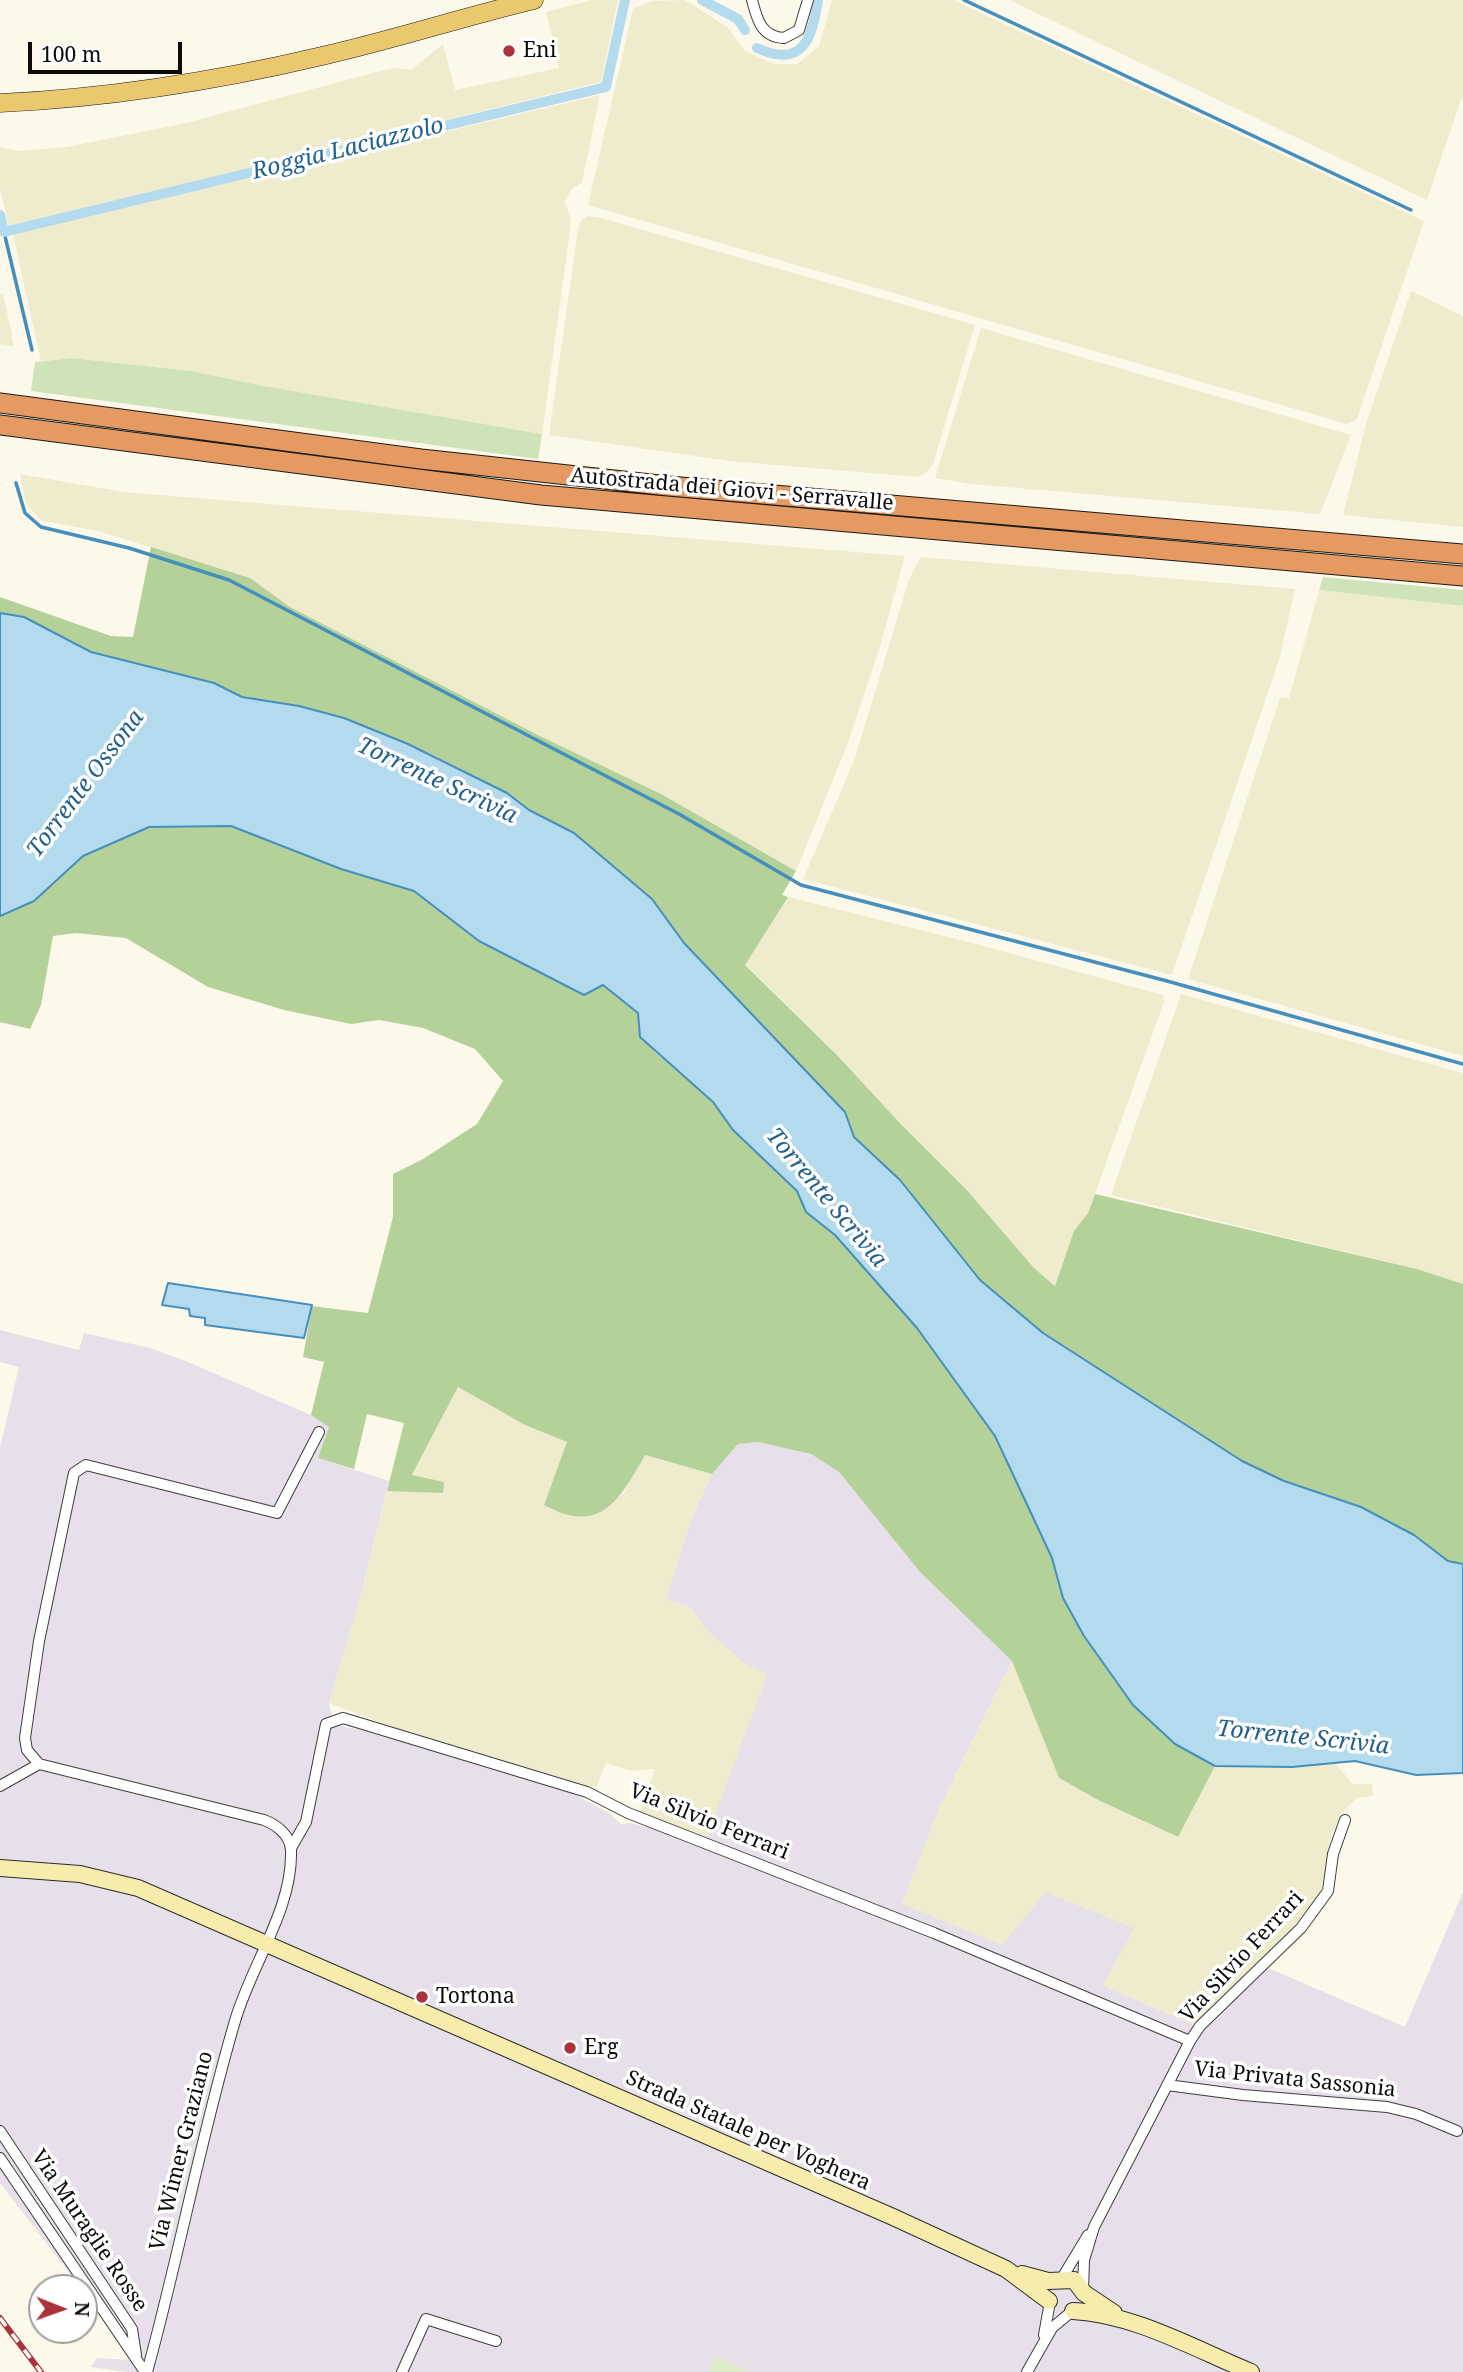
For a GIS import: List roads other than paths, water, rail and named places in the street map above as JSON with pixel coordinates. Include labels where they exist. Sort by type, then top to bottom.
[{"type":"highway","name":"Autostrada dei Giovi - Serravalle","points":[[0,403],[421,459],[655,485],[1463,554]]},
{"type":"highway","name":"Autostrada dei Giovi - Serravalle","points":[[0,425],[541,495],[1463,579]]},
{"type":"main road","points":[[0,103],[63,100],[170,88],[324,56],[534,0]]},
{"type":"main road","name":"Strada Statale per Voghera","points":[[0,1868],[56,1870],[138,1888],[1006,2269],[1059,2280],[1073,2280],[1083,2292],[1129,2322],[1251,2372]]},
{"type":"main road","name":"Strada Statale per Voghera","points":[[1006,2269],[1050,2302],[1057,2311],[1129,2322]]},
{"type":"main road","points":[[1050,2302],[1049,2291],[1059,2280]]},
{"type":"main road","points":[[1072,2312],[1082,2304],[1083,2292]]},
{"type":"street","points":[[751,0],[762,28],[770,35],[784,38],[799,30],[808,0]]},
{"type":"street","points":[[291,1848],[281,1829],[264,1820],[39,1764],[27,1750],[25,1738],[39,1641],[74,1473],[86,1465],[277,1513],[319,1432]]},
{"type":"street","name":"Via Silvio Ferrari","points":[[291,1848],[306,1822],[326,1724],[343,1718],[587,1792],[628,1813],[921,1928],[1190,2041]]},
{"type":"street","points":[[0,1786],[39,1764]]},
{"type":"street","name":"Via Silvio Ferrari","points":[[1059,2280],[1094,2227],[1200,2026],[1301,1928],[1328,1891],[1333,1854],[1345,1820]]},
{"type":"street","name":"Via Wimer Graziano","points":[[146,2372],[235,2019],[285,1889],[291,1848]]},
{"type":"street","name":"Via Privata Sassonia","points":[[1167,2085],[1243,2095],[1387,2107],[1416,2114],[1457,2131]]},
{"type":"street","name":"Via Muraglie Rosse","points":[[0,2131],[132,2329],[136,2356]]},
{"type":"street","points":[[0,2158],[146,2372]]},
{"type":"street","name":"Via Silvio Ferrari","points":[[1083,2292],[1084,2260],[1094,2227]]},
{"type":"street","points":[[1042,2341],[1050,2302]]},
{"type":"street","points":[[1027,2372],[1042,2341],[1057,2322],[1072,2312]]},
{"type":"street","points":[[402,2372],[426,2319],[496,2341]]},
{"type":"water","points":[[0,613],[24,617],[91,652],[214,683],[242,697],[299,706],[344,718],[408,744],[507,793],[529,810],[574,833],[652,899],[684,943],[845,1112],[854,1137],[900,1180],[980,1280],[1043,1333],[1242,1461],[1284,1481],[1361,1507],[1414,1535],[1448,1561],[1463,1564],[1463,1773],[1416,1775],[1355,1761],[1292,1767],[1215,1766],[1175,1744],[1133,1705],[1084,1636],[1063,1598],[1052,1558],[995,1436],[917,1328],[835,1235],[806,1212],[797,1191],[733,1130],[713,1102],[640,1037],[638,1013],[603,985],[584,995],[479,941],[414,891],[341,869],[231,826],[149,827],[83,856],[34,901],[0,916]]},
{"type":"water","points":[[168,1283],[312,1305],[304,1338],[205,1325],[205,1318],[190,1316],[189,1309],[162,1305]]},
{"type":"waterway","name":"Roggia Laciazzolo","points":[[0,215],[4,232],[606,87],[625,0]]},
{"type":"waterway","name":"Roggia Laciazzolo","points":[[702,0],[738,19],[745,30]]},
{"type":"waterway","name":"Roggia Laciazzolo","points":[[757,48],[773,54],[795,52],[808,38],[818,0]]},
{"type":"waterway","points":[[964,0],[1411,210]]},
{"type":"waterway","points":[[4,232],[32,350]]},
{"type":"waterway","points":[[16,483],[25,513],[41,527],[129,548],[229,580],[679,814],[801,885],[1167,981],[1463,1064]]},
{"type":"railway","points":[[0,2318],[41,2372]]},
{"type":"place","name":"Eni","points":[[509,51]]},
{"type":"place","name":"Tortona","points":[[422,1997]]},
{"type":"place","name":"Erg","points":[[570,2048]]},
{"type":"water label","name":"Torrente Scrivia","points":[[437,781]]},
{"type":"water label","name":"Torrente Ossona","points":[[86,784]]},
{"type":"water label","name":"Torrente Scrivia","points":[[826,1198]]},
{"type":"water label","name":"Torrente Scrivia","points":[[1303,1738]]}]
